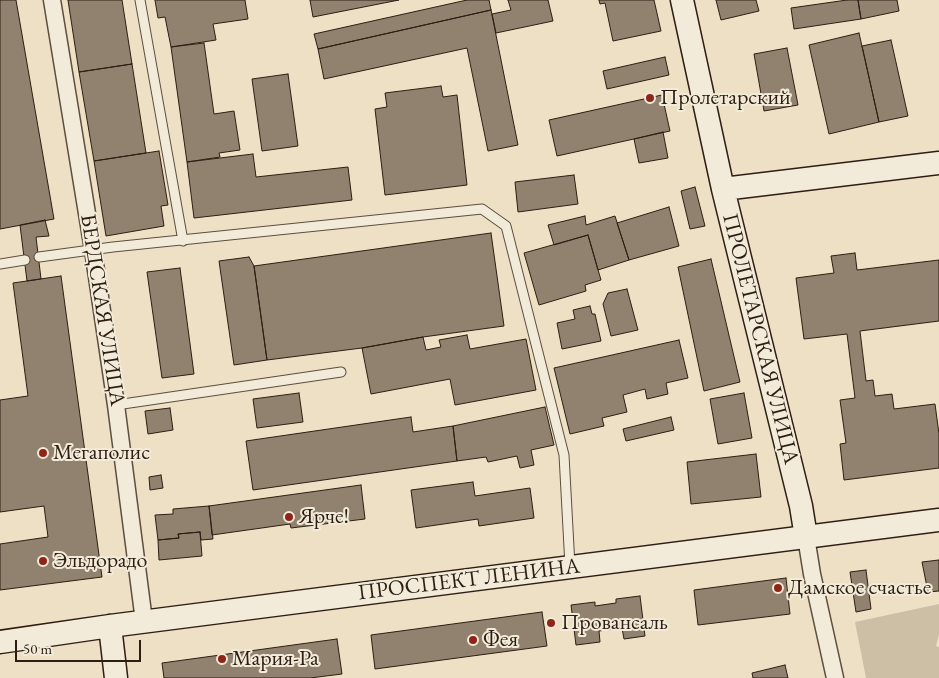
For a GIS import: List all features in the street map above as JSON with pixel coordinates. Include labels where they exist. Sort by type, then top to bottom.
[{"type":"main road","name":"ПРОЛЕТАРСКАЯ УЛИЦА","points":[[682,0],[723,189],[799,496],[806,537]]},
{"type":"main road","points":[[723,189],[939,163]]},
{"type":"main road","name":"ПРОСПЕКТ ЛЕНИНА","points":[[0,642],[144,621],[939,520]]},
{"type":"main road","points":[[110,626],[116,678]]},
{"type":"street","name":"БЕРДСКАЯ УЛИЦА","points":[[52,0],[116,405],[144,621]]},
{"type":"street","name":"ПРОЛЕТАРСКАЯ УЛИЦА","points":[[806,537],[812,574],[835,678]]},
{"type":"lane","points":[[140,0],[183,241]]},
{"type":"lane","points":[[39,258],[93,250],[482,209],[506,226],[564,455],[570,567]]},
{"type":"lane","points":[[0,264],[25,260]]},
{"type":"lane","points":[[116,405],[342,372]]},
{"type":"shaded area","points":[[939,604],[939,634],[936,646],[939,647],[939,678],[866,678],[855,622]]},
{"type":"building","points":[[0,0],[16,0],[54,219],[0,229]]},
{"type":"building","points":[[68,0],[122,0],[132,64],[79,72]]},
{"type":"building","points":[[155,0],[245,0],[248,19],[213,24],[216,40],[171,47],[165,17],[158,18]]},
{"type":"building","points":[[310,0],[399,0],[313,17]]},
{"type":"building","points":[[467,0],[489,0],[491,10],[318,49],[314,34]]},
{"type":"building","points":[[508,0],[548,0],[553,21],[496,33],[492,14],[511,10]]},
{"type":"building","points":[[599,0],[654,0],[661,31],[613,41],[605,3],[600,4]]},
{"type":"building","points":[[716,0],[756,0],[759,11],[721,20]]},
{"type":"building","points":[[858,0],[861,19],[794,29],[791,8]]},
{"type":"building","points":[[858,0],[897,0],[899,11],[861,19]]},
{"type":"building","points":[[491,10],[518,145],[488,151],[467,48],[324,79],[318,49]]},
{"type":"building","points":[[859,33],[879,122],[829,134],[809,45]]},
{"type":"building","points":[[891,40],[908,116],[879,122],[862,46]]},
{"type":"building","points":[[204,43],[214,114],[234,111],[240,150],[219,153],[220,157],[187,162],[171,47]]},
{"type":"building","points":[[787,48],[798,105],[764,111],[754,54]]},
{"type":"building","points":[[665,57],[669,75],[607,89],[603,71]]},
{"type":"building","points":[[132,64],[146,153],[94,161],[79,72]]},
{"type":"building","points":[[288,74],[298,146],[262,151],[252,79]]},
{"type":"building","points":[[441,86],[443,97],[457,95],[467,185],[385,195],[375,109],[387,107],[385,93]]},
{"type":"building","points":[[662,95],[670,131],[557,156],[549,120]]},
{"type":"building","points":[[663,132],[668,158],[639,163],[634,139]]},
{"type":"building","points":[[159,151],[168,205],[161,206],[164,226],[106,236],[94,161]]},
{"type":"building","points":[[253,154],[256,177],[348,167],[352,200],[194,218],[187,162]]},
{"type":"building","points":[[574,175],[578,204],[518,212],[515,182]]},
{"type":"building","points":[[695,187],[705,226],[690,229],[681,191]]},
{"type":"building","points":[[669,207],[679,246],[629,260],[617,223]]},
{"type":"building","points":[[585,216],[586,225],[615,216],[629,260],[598,270],[588,235],[554,245],[548,225]]},
{"type":"building","points":[[45,220],[49,236],[36,237],[41,279],[27,281],[20,225]]},
{"type":"building","points":[[491,233],[504,326],[423,337],[362,348],[267,360],[254,266]]},
{"type":"building","points":[[588,235],[601,280],[585,285],[586,291],[539,305],[524,253]]},
{"type":"building","points":[[855,253],[857,270],[939,260],[939,321],[860,331],[866,381],[873,380],[875,396],[892,394],[894,409],[935,404],[939,434],[939,468],[844,480],[840,444],[846,443],[840,400],[855,398],[847,334],[804,339],[796,278],[834,273],[831,256]]},
{"type":"building","points":[[249,257],[254,266],[267,360],[234,365],[219,261]]},
{"type":"building","points":[[711,259],[740,382],[704,391],[678,267]]},
{"type":"building","points":[[180,268],[194,374],[162,378],[147,272]]},
{"type":"building","name":"Мегаполис","points":[[61,276],[102,577],[0,590],[0,544],[48,537],[44,506],[0,512],[0,400],[28,396],[13,283]]},
{"type":"building","points":[[627,289],[638,330],[611,336],[603,304],[608,293]]},
{"type":"building","points":[[590,306],[592,314],[595,314],[601,341],[562,349],[557,323],[575,319],[573,310]]},
{"type":"building","points":[[467,335],[470,349],[526,339],[536,390],[455,405],[450,379],[371,394],[362,348],[423,337],[426,350],[441,347],[439,340]]},
{"type":"building","points":[[679,340],[688,378],[666,383],[668,394],[647,399],[645,389],[623,395],[627,412],[602,418],[604,426],[570,434],[554,368]]},
{"type":"building","points":[[299,393],[303,422],[257,428],[253,399]]},
{"type":"building","points":[[744,393],[752,438],[718,444],[710,399]]},
{"type":"building","points":[[545,407],[554,445],[531,450],[534,465],[520,468],[517,456],[488,462],[486,457],[457,461],[453,426]]},
{"type":"building","points":[[170,408],[173,430],[148,434],[145,411]]},
{"type":"building","points":[[411,417],[413,432],[453,426],[457,461],[253,490],[246,441]]},
{"type":"building","points":[[671,417],[674,430],[626,441],[623,429]]},
{"type":"building","points":[[756,454],[761,497],[691,504],[687,462]]},
{"type":"building","points":[[161,475],[163,488],[150,490],[149,477]]},
{"type":"building","points":[[473,482],[475,496],[530,488],[534,518],[479,526],[478,519],[416,528],[411,490]]},
{"type":"building","points":[[361,485],[365,519],[291,528],[290,524],[212,535],[209,506]]},
{"type":"building","points":[[209,506],[213,539],[201,540],[200,532],[178,534],[179,538],[158,540],[155,515],[173,514],[173,509]]},
{"type":"building","points":[[200,532],[202,556],[159,560],[158,540],[179,538],[178,534]]},
{"type":"building","points":[[939,560],[939,591],[928,592],[922,562]]},
{"type":"building","points":[[866,570],[871,609],[856,612],[850,572]]},
{"type":"building","points":[[786,578],[790,614],[698,625],[694,590]]},
{"type":"building","points":[[640,596],[645,636],[624,639],[622,628],[599,631],[600,642],[576,645],[571,605],[595,602],[595,606],[616,603],[616,599]]},
{"type":"building","points":[[542,612],[547,646],[375,669],[371,635]]},
{"type":"building","points":[[337,639],[342,674],[310,678],[164,678],[162,663]]},
{"type":"building","points":[[785,665],[788,678],[753,678],[752,673]]},
{"type":"place","name":"Пролетарский","points":[[650,98]]},
{"type":"place","name":"Мегаполис","points":[[43,453]]},
{"type":"place","name":"Ярче!","points":[[289,517]]},
{"type":"place","name":"Эльдорадо","points":[[43,561]]},
{"type":"place","name":"Дамское счастье","points":[[778,588]]},
{"type":"place","name":"Провансаль","points":[[551,623]]},
{"type":"place","name":"Фея","points":[[473,640]]},
{"type":"place","name":"Мария-Ра","points":[[222,659]]}]
